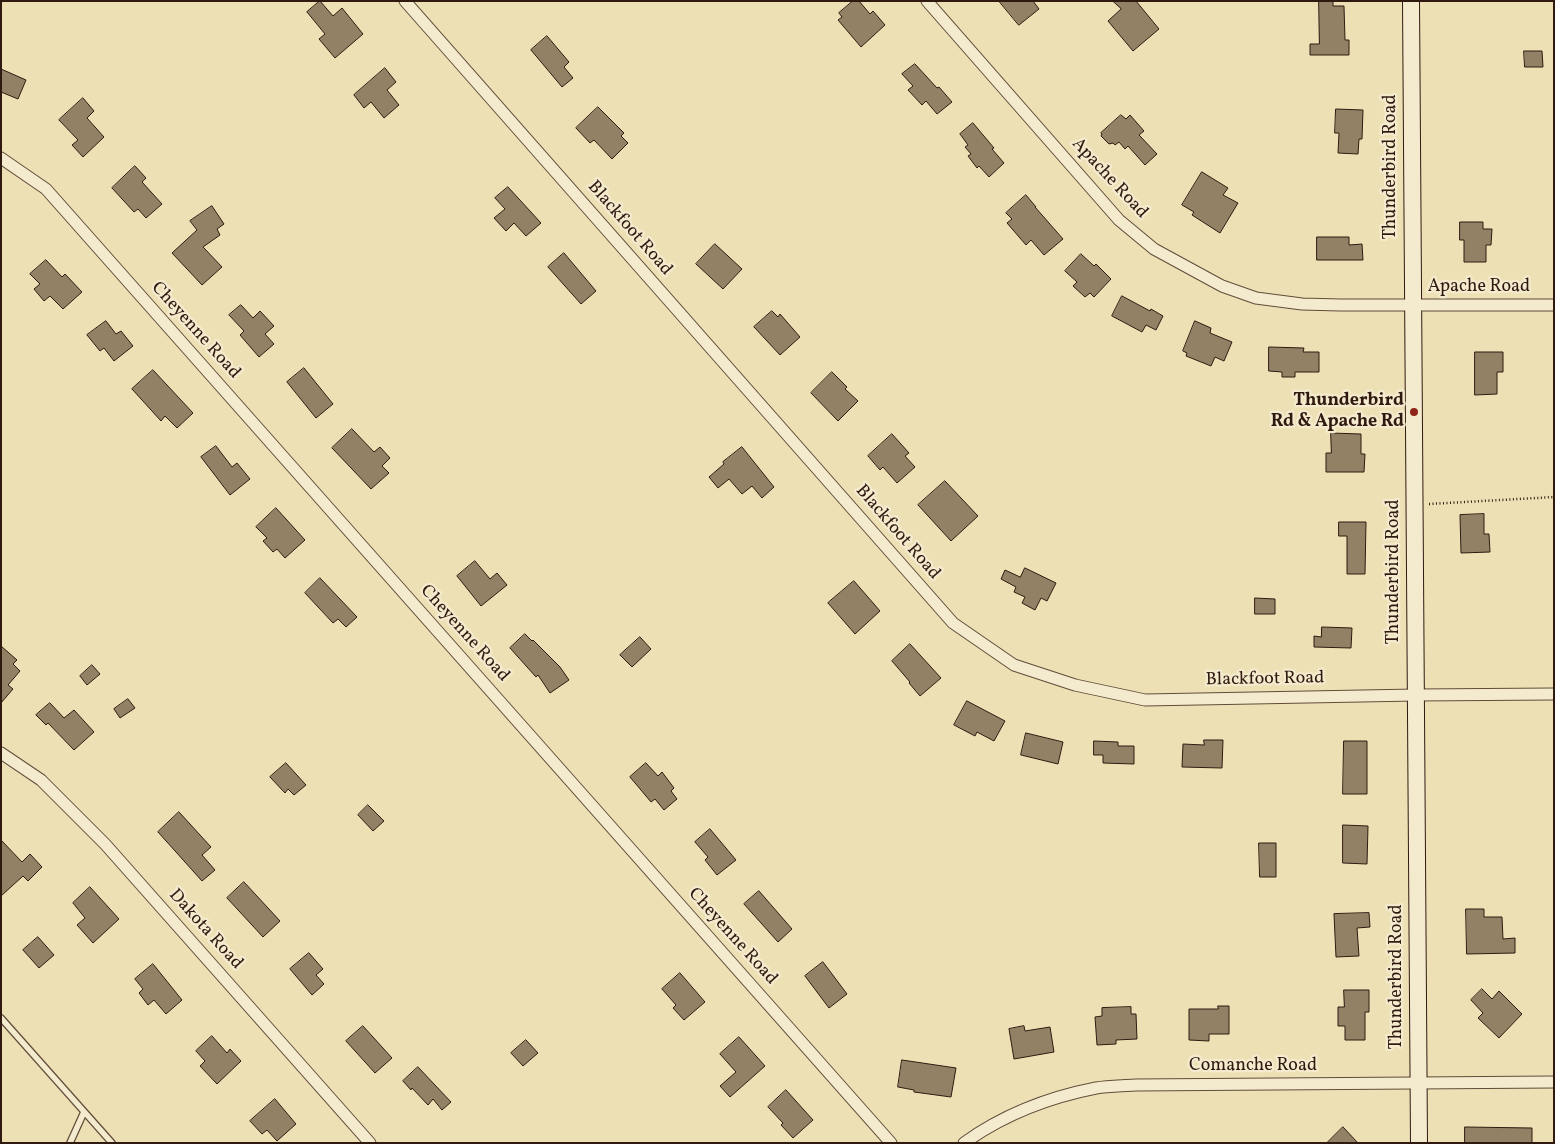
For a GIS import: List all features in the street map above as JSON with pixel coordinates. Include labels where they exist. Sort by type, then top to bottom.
[{"type":"main road","name":"Thunderbird Road","points":[[1411,1],[1419,1143]]},
{"type":"street","name":"Blackfoot Road","points":[[406,1],[953,624],[1014,665],[1075,685],[1145,700],[1554,694]]},
{"type":"street","name":"Apache Road","points":[[926,1],[1119,220],[1154,249],[1222,286],[1256,298],[1302,304],[1413,306],[1554,305]]},
{"type":"street","name":"Cheyenne Road","points":[[1,158],[46,189],[891,1143]]},
{"type":"street","name":"Dakota Road","points":[[1,754],[41,780],[105,844],[370,1143]]},
{"type":"street","name":"Comanche Road","points":[[964,1143],[1019,1112],[1057,1097],[1098,1088],[1135,1085],[1554,1082]]},
{"type":"lane","points":[[1,1018],[112,1143]]},
{"type":"lane","points":[[70,1143],[84,1112]]},
{"type":"path","points":[[1415,505],[1554,497]]},
{"type":"building","points":[[320,1],[333,16],[342,8],[363,34],[335,58],[319,39],[325,34],[307,12]]},
{"type":"building","points":[[853,1],[859,1],[870,14],[873,11],[885,25],[861,47],[838,20],[842,17],[839,13]]},
{"type":"building","points":[[999,1],[1033,1],[1039,9],[1019,25]]},
{"type":"building","points":[[1113,1],[1136,1],[1159,29],[1133,51],[1108,21],[1121,9]]},
{"type":"building","points":[[1319,1],[1333,1],[1333,6],[1344,6],[1345,40],[1349,40],[1349,55],[1310,55],[1310,44],[1319,44]]},
{"type":"building","points":[[547,36],[569,62],[564,67],[573,78],[562,87],[531,50]]},
{"type":"building","points":[[1524,51],[1542,51],[1543,67],[1525,67]]},
{"type":"building","points":[[915,64],[952,102],[937,114],[926,101],[922,105],[908,90],[913,86],[902,74]]},
{"type":"building","points":[[385,68],[396,82],[387,90],[399,105],[384,118],[371,102],[364,108],[354,95]]},
{"type":"building","points":[[1,69],[26,80],[18,99],[1,92]]},
{"type":"building","points":[[83,98],[94,111],[87,118],[104,137],[83,157],[72,145],[78,140],[59,120]]},
{"type":"building","points":[[598,107],[624,133],[621,136],[628,143],[612,159],[594,140],[590,143],[576,128]]},
{"type":"building","points":[[1336,109],[1363,110],[1362,139],[1359,139],[1358,154],[1338,153],[1339,133],[1335,133]]},
{"type":"building","points":[[1121,115],[1126,119],[1130,115],[1144,131],[1139,135],[1157,154],[1145,165],[1128,146],[1125,149],[1119,142],[1115,145],[1113,143],[1109,144],[1101,136],[1101,133]]},
{"type":"building","points":[[973,123],[1004,163],[989,177],[979,166],[977,168],[968,156],[971,154],[965,147],[968,145],[960,134]]},
{"type":"building","points":[[135,166],[146,178],[142,182],[162,204],[146,218],[138,209],[134,212],[112,188]]},
{"type":"building","points":[[1202,172],[1228,188],[1223,195],[1238,203],[1220,233],[1192,215],[1194,212],[1182,205]]},
{"type":"building","points":[[508,187],[541,223],[526,236],[514,223],[506,231],[494,218],[505,209],[495,198]]},
{"type":"building","points":[[1026,195],[1063,239],[1044,255],[1031,240],[1026,245],[1007,223],[1012,219],[1006,213]]},
{"type":"building","points":[[212,206],[224,224],[217,229],[220,235],[203,247],[222,267],[202,285],[172,253],[197,230],[190,221]]},
{"type":"building","points":[[1460,222],[1483,222],[1483,229],[1492,229],[1491,245],[1486,245],[1486,262],[1464,262],[1464,240],[1460,240]]},
{"type":"building","points":[[1317,237],[1349,237],[1349,245],[1362,244],[1363,260],[1317,260]]},
{"type":"building","points":[[715,244],[742,269],[723,289],[696,264]]},
{"type":"building","points":[[564,253],[596,291],[581,304],[548,267]]},
{"type":"building","points":[[1081,254],[1094,266],[1096,264],[1111,279],[1094,297],[1090,293],[1085,297],[1073,286],[1077,282],[1065,271]]},
{"type":"building","points":[[46,260],[62,277],[65,274],[82,292],[63,309],[50,296],[44,301],[34,289],[40,284],[30,274]]},
{"type":"building","points":[[1122,296],[1163,316],[1156,330],[1146,325],[1142,332],[1112,316]]},
{"type":"building","points":[[241,305],[253,318],[260,311],[274,326],[265,334],[274,344],[259,357],[240,335],[244,331],[229,315]]},
{"type":"building","points":[[772,311],[778,317],[780,314],[800,337],[780,355],[754,327]]},
{"type":"building","points":[[106,321],[116,334],[121,331],[133,346],[114,361],[104,348],[100,351],[87,335]]},
{"type":"building","points":[[1195,321],[1211,328],[1210,333],[1232,342],[1224,361],[1215,357],[1211,366],[1186,356],[1187,353],[1183,351]]},
{"type":"building","points":[[1269,347],[1304,348],[1303,352],[1319,352],[1319,372],[1295,372],[1295,377],[1282,377],[1282,372],[1269,371]]},
{"type":"building","points":[[1475,352],[1503,352],[1503,372],[1497,372],[1497,394],[1475,395]]},
{"type":"building","points":[[304,368],[333,404],[316,418],[287,382]]},
{"type":"building","points":[[153,370],[193,413],[177,428],[165,416],[161,421],[132,389]]},
{"type":"building","points":[[832,372],[847,387],[845,389],[858,401],[838,421],[811,393]]},
{"type":"building","points":[[352,429],[374,452],[380,447],[390,458],[382,466],[389,473],[371,489],[332,448]]},
{"type":"building","points":[[1331,433],[1361,434],[1361,454],[1365,454],[1364,472],[1326,472],[1326,453],[1331,453]]},
{"type":"building","points":[[892,434],[909,453],[905,456],[915,467],[897,483],[883,467],[880,470],[868,456]]},
{"type":"building","points":[[216,446],[232,467],[237,463],[250,479],[230,495],[201,457]]},
{"type":"building","points":[[742,447],[774,487],[762,498],[752,486],[742,494],[729,479],[718,488],[709,477],[724,464],[723,462]]},
{"type":"building","points":[[945,481],[978,516],[951,541],[918,505]]},
{"type":"building","points":[[276,508],[305,540],[285,558],[277,549],[273,552],[263,541],[267,538],[256,527]]},
{"type":"building","points":[[1484,514],[1484,534],[1489,534],[1490,552],[1461,553],[1460,515]]},
{"type":"building","points":[[1339,522],[1366,522],[1365,574],[1347,574],[1347,536],[1339,536]]},
{"type":"building","points":[[475,561],[490,579],[497,573],[507,585],[481,606],[457,576]]},
{"type":"building","points":[[1025,568],[1056,583],[1047,601],[1041,598],[1035,610],[1022,603],[1025,597],[1014,592],[1016,587],[1001,579],[1005,570],[1020,577]]},
{"type":"building","points":[[320,578],[357,617],[346,627],[338,619],[333,623],[305,593]]},
{"type":"building","points":[[854,581],[880,611],[855,634],[828,603]]},
{"type":"building","points":[[1255,598],[1275,599],[1275,614],[1255,614]]},
{"type":"building","points":[[1322,627],[1352,628],[1351,648],[1314,647],[1314,636],[1321,637]]},
{"type":"building","points":[[525,634],[560,667],[569,680],[550,693],[538,675],[536,677],[510,648]]},
{"type":"building","points":[[640,637],[651,649],[632,667],[620,655]]},
{"type":"building","points":[[910,644],[941,678],[920,696],[892,661]]},
{"type":"building","points":[[1,646],[17,660],[13,664],[20,671],[8,685],[13,689],[1,703]]},
{"type":"building","points":[[92,665],[100,674],[87,685],[80,676]]},
{"type":"building","points":[[128,699],[135,708],[120,718],[114,709]]},
{"type":"building","points":[[967,701],[1005,721],[994,741],[977,732],[975,736],[954,725]]},
{"type":"building","points":[[50,703],[64,718],[74,710],[94,732],[74,750],[48,723],[46,725],[36,715]]},
{"type":"building","points":[[1026,733],[1063,742],[1058,764],[1021,755]]},
{"type":"building","points":[[1204,740],[1223,740],[1222,768],[1182,767],[1183,744],[1204,745]]},
{"type":"building","points":[[1094,741],[1118,742],[1118,746],[1134,746],[1134,764],[1103,763],[1103,755],[1094,755]]},
{"type":"building","points":[[1344,741],[1367,741],[1367,794],[1343,794]]},
{"type":"building","points":[[286,763],[306,785],[294,795],[288,789],[285,793],[270,777]]},
{"type":"building","points":[[646,763],[658,776],[662,772],[674,788],[671,791],[677,799],[664,810],[655,799],[651,802],[630,777]]},
{"type":"building","points":[[368,805],[384,821],[373,831],[358,815]]},
{"type":"building","points":[[179,812],[211,847],[202,855],[215,870],[202,881],[158,832]]},
{"type":"building","points":[[1343,825],[1368,826],[1367,864],[1343,863]]},
{"type":"building","points":[[710,829],[736,860],[717,875],[705,860],[708,857],[695,842]]},
{"type":"building","points":[[1,840],[22,862],[30,854],[42,867],[28,881],[23,876],[1,896]]},
{"type":"building","points":[[1259,843],[1276,843],[1276,877],[1260,877]]},
{"type":"building","points":[[244,882],[280,921],[263,937],[227,898]]},
{"type":"building","points":[[90,887],[119,919],[93,943],[77,925],[85,918],[73,903]]},
{"type":"building","points":[[759,891],[792,929],[778,942],[744,904]]},
{"type":"building","points":[[1466,909],[1484,909],[1484,917],[1502,917],[1503,939],[1515,938],[1515,953],[1467,954]]},
{"type":"building","points":[[1369,913],[1370,927],[1357,928],[1359,956],[1336,957],[1334,914]]},
{"type":"building","points":[[38,937],[54,955],[39,968],[23,950]]},
{"type":"building","points":[[309,953],[323,969],[316,975],[324,984],[312,995],[290,969]]},
{"type":"building","points":[[823,962],[847,994],[829,1008],[805,976]]},
{"type":"building","points":[[153,964],[182,1000],[166,1014],[154,1000],[148,1005],[139,993],[143,989],[135,979]]},
{"type":"building","points":[[680,973],[705,1002],[684,1020],[673,1008],[676,1005],[662,989]]},
{"type":"building","points":[[1482,989],[1492,999],[1499,991],[1522,1014],[1499,1038],[1478,1018],[1483,1013],[1471,1000]]},
{"type":"building","points":[[1344,990],[1369,990],[1369,1012],[1365,1012],[1365,1040],[1345,1040],[1345,1026],[1338,1026],[1338,1007],[1344,1007]]},
{"type":"building","points":[[1218,1006],[1229,1006],[1229,1034],[1209,1034],[1209,1041],[1189,1040],[1189,1009],[1218,1009]]},
{"type":"building","points":[[1131,1007],[1131,1014],[1136,1014],[1137,1039],[1116,1040],[1116,1044],[1097,1045],[1095,1017],[1102,1016],[1102,1008]]},
{"type":"building","points":[[363,1026],[392,1058],[375,1073],[346,1041]]},
{"type":"building","points":[[1024,1026],[1025,1031],[1050,1027],[1054,1052],[1014,1059],[1009,1029]]},
{"type":"building","points":[[212,1036],[227,1053],[230,1049],[241,1061],[217,1084],[200,1066],[205,1061],[196,1051]]},
{"type":"building","points":[[739,1037],[765,1066],[730,1097],[720,1086],[736,1072],[720,1054]]},
{"type":"building","points":[[526,1040],[538,1053],[523,1066],[511,1053]]},
{"type":"building","points":[[902,1060],[956,1068],[951,1097],[914,1092],[914,1090],[898,1087]]},
{"type":"building","points":[[418,1067],[451,1102],[442,1110],[433,1099],[428,1105],[403,1081]]},
{"type":"building","points":[[786,1090],[813,1120],[793,1138],[781,1125],[783,1123],[768,1107]]},
{"type":"building","points":[[275,1099],[296,1124],[277,1141],[267,1130],[262,1134],[250,1121]]},
{"type":"building","points":[[1343,1127],[1358,1143],[1327,1143]]},
{"type":"building","points":[[1465,1127],[1532,1128],[1532,1143],[1465,1143]]},
{"type":"place","name":"Thunderbird Rd & Apache Rd","points":[[1414,412]]}]
